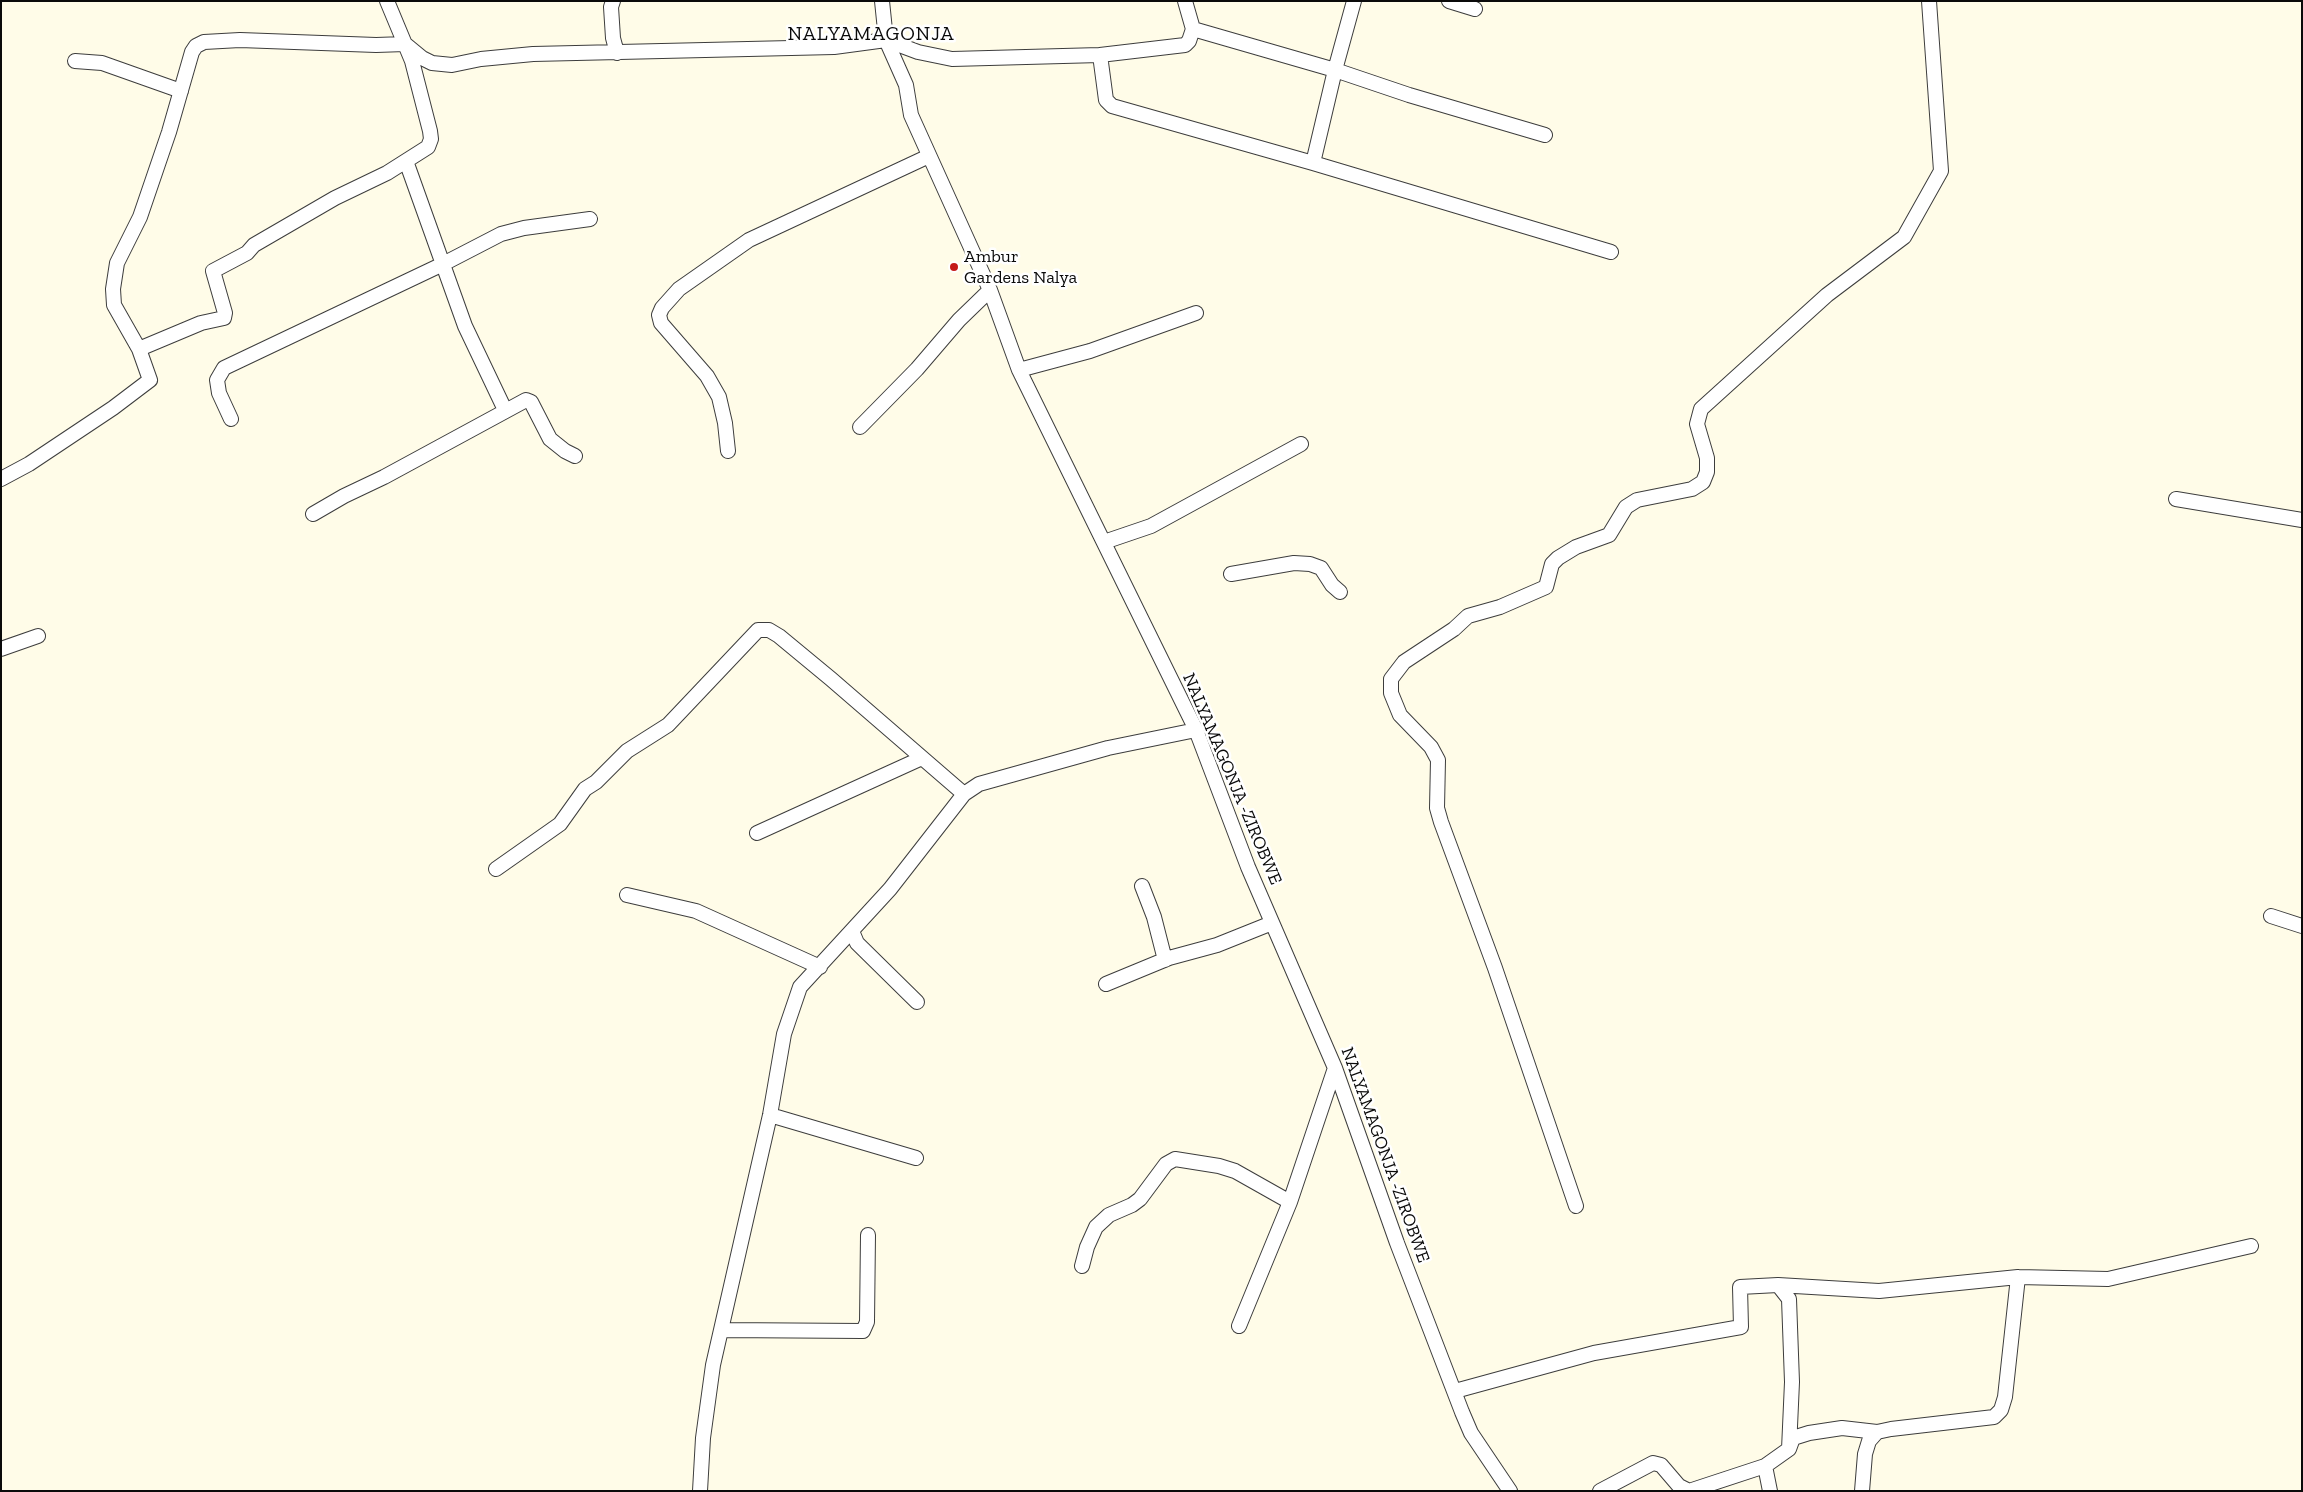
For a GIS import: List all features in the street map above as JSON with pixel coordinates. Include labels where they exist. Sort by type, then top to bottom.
[{"type":"street","points":[[139,349],[201,323],[224,318],[225,313],[213,271],[247,253],[254,244],[334,198],[406,161],[428,147],[431,139],[412,61],[387,1]]},
{"type":"street","points":[[613,1],[611,7],[613,38],[617,53]]},
{"type":"street","name":"NALYAMAGONJA -ZIROBWE","points":[[882,1],[886,40],[906,85],[911,115],[990,290],[1019,370],[1196,730],[1248,867],[1335,1068],[1396,1243],[1471,1433],[1509,1490]]},
{"type":"street","points":[[1,479],[29,464],[114,408],[150,380],[139,349],[114,304],[113,289],[117,263],[140,217],[192,52],[196,46],[204,42],[240,40],[376,45],[405,44],[422,58],[432,63],[452,65],[481,59],[533,54],[834,47],[886,40],[918,52],[952,59],[1100,55],[1178,47],[1189,41],[1193,29],[1185,1]]},
{"type":"street","points":[[1313,163],[1354,1]]},
{"type":"street","points":[[1449,1],[1475,9]]},
{"type":"street","points":[[1576,1206],[1495,968],[1441,822],[1437,808],[1438,760],[1431,747],[1400,715],[1391,693],[1391,679],[1404,662],[1454,629],[1468,616],[1500,607],[1546,587],[1552,564],[1558,558],[1576,547],[1610,534],[1626,507],[1637,500],[1692,489],[1703,482],[1707,472],[1707,458],[1697,424],[1702,409],[1827,295],[1904,237],[1941,171],[1929,1]]},
{"type":"street","points":[[1193,29],[1335,70],[1410,95],[1545,135]]},
{"type":"street","points":[[1100,55],[1106,100],[1112,106],[1313,163],[1610,252]]},
{"type":"street","points":[[74,61],[102,63],[181,91]]},
{"type":"street","points":[[728,451],[725,423],[719,397],[707,376],[661,323],[659,315],[662,308],[679,289],[749,240],[800,215],[869,186],[929,156]]},
{"type":"street","points":[[406,161],[465,326],[505,410]]},
{"type":"street","points":[[231,419],[219,393],[216,380],[224,368],[443,264],[501,234],[524,228],[590,219]]},
{"type":"street","points":[[860,427],[917,368],[958,320],[990,290]]},
{"type":"street","points":[[1019,370],[1090,350],[1196,314]]},
{"type":"street","points":[[313,514],[526,400],[529,400],[550,439],[575,456]]},
{"type":"street","points":[[1104,542],[1151,526],[1301,444]]},
{"type":"street","points":[[2176,499],[2302,520]]},
{"type":"street","points":[[1231,574],[1294,563],[1310,564],[1321,568],[1332,586],[1340,592]]},
{"type":"street","points":[[496,869],[560,824],[585,789],[596,782],[627,751],[668,725],[758,630],[769,630],[779,636],[964,794]]},
{"type":"street","points":[[1,648],[38,636]]},
{"type":"street","points":[[700,1491],[704,1429],[714,1365],[770,1115],[784,1034],[800,987],[890,889],[964,794],[979,784],[1108,748],[1196,730]]},
{"type":"street","points":[[757,833],[922,758]]},
{"type":"street","points":[[1142,886],[1154,917],[1165,960]]},
{"type":"street","points":[[627,895],[696,911],[820,967]]},
{"type":"street","points":[[2270,916],[2302,926]]},
{"type":"street","points":[[1106,984],[1165,960],[1217,945],[1272,923]]},
{"type":"street","points":[[852,931],[857,943],[917,1002]]},
{"type":"street","points":[[1239,1326],[1290,1202],[1335,1068]]},
{"type":"street","points":[[770,1115],[916,1158]]},
{"type":"street","points":[[1082,1266],[1087,1247],[1096,1227],[1109,1215],[1132,1205],[1140,1199],[1166,1164],[1176,1158],[1220,1166],[1235,1171],[1290,1202]]},
{"type":"street","points":[[722,1330],[863,1331],[867,1322],[868,1234]]},
{"type":"street","points":[[1454,1391],[1594,1353],[1741,1327],[1740,1287],[1778,1284],[1879,1291],[2018,1277],[2108,1279],[2251,1246]]},
{"type":"street","points":[[1600,1491],[1653,1463],[1662,1465],[1679,1486],[1689,1491],[1765,1466],[1789,1449],[1794,1438],[1826,1429],[1842,1428],[1877,1432],[1994,1417],[2001,1410],[2005,1397],[2018,1277]]},
{"type":"street","points":[[1778,1284],[1789,1299],[1792,1382],[1789,1449]]},
{"type":"street","points":[[1862,1491],[1869,1441],[1877,1432]]},
{"type":"street","points":[[1765,1466],[1770,1491]]},
{"type":"place","name":"Ambur Gardens Nalya","points":[[954,267]]},
{"type":"district","name":"NALYAMAGONJA","points":[[871,34]]}]
